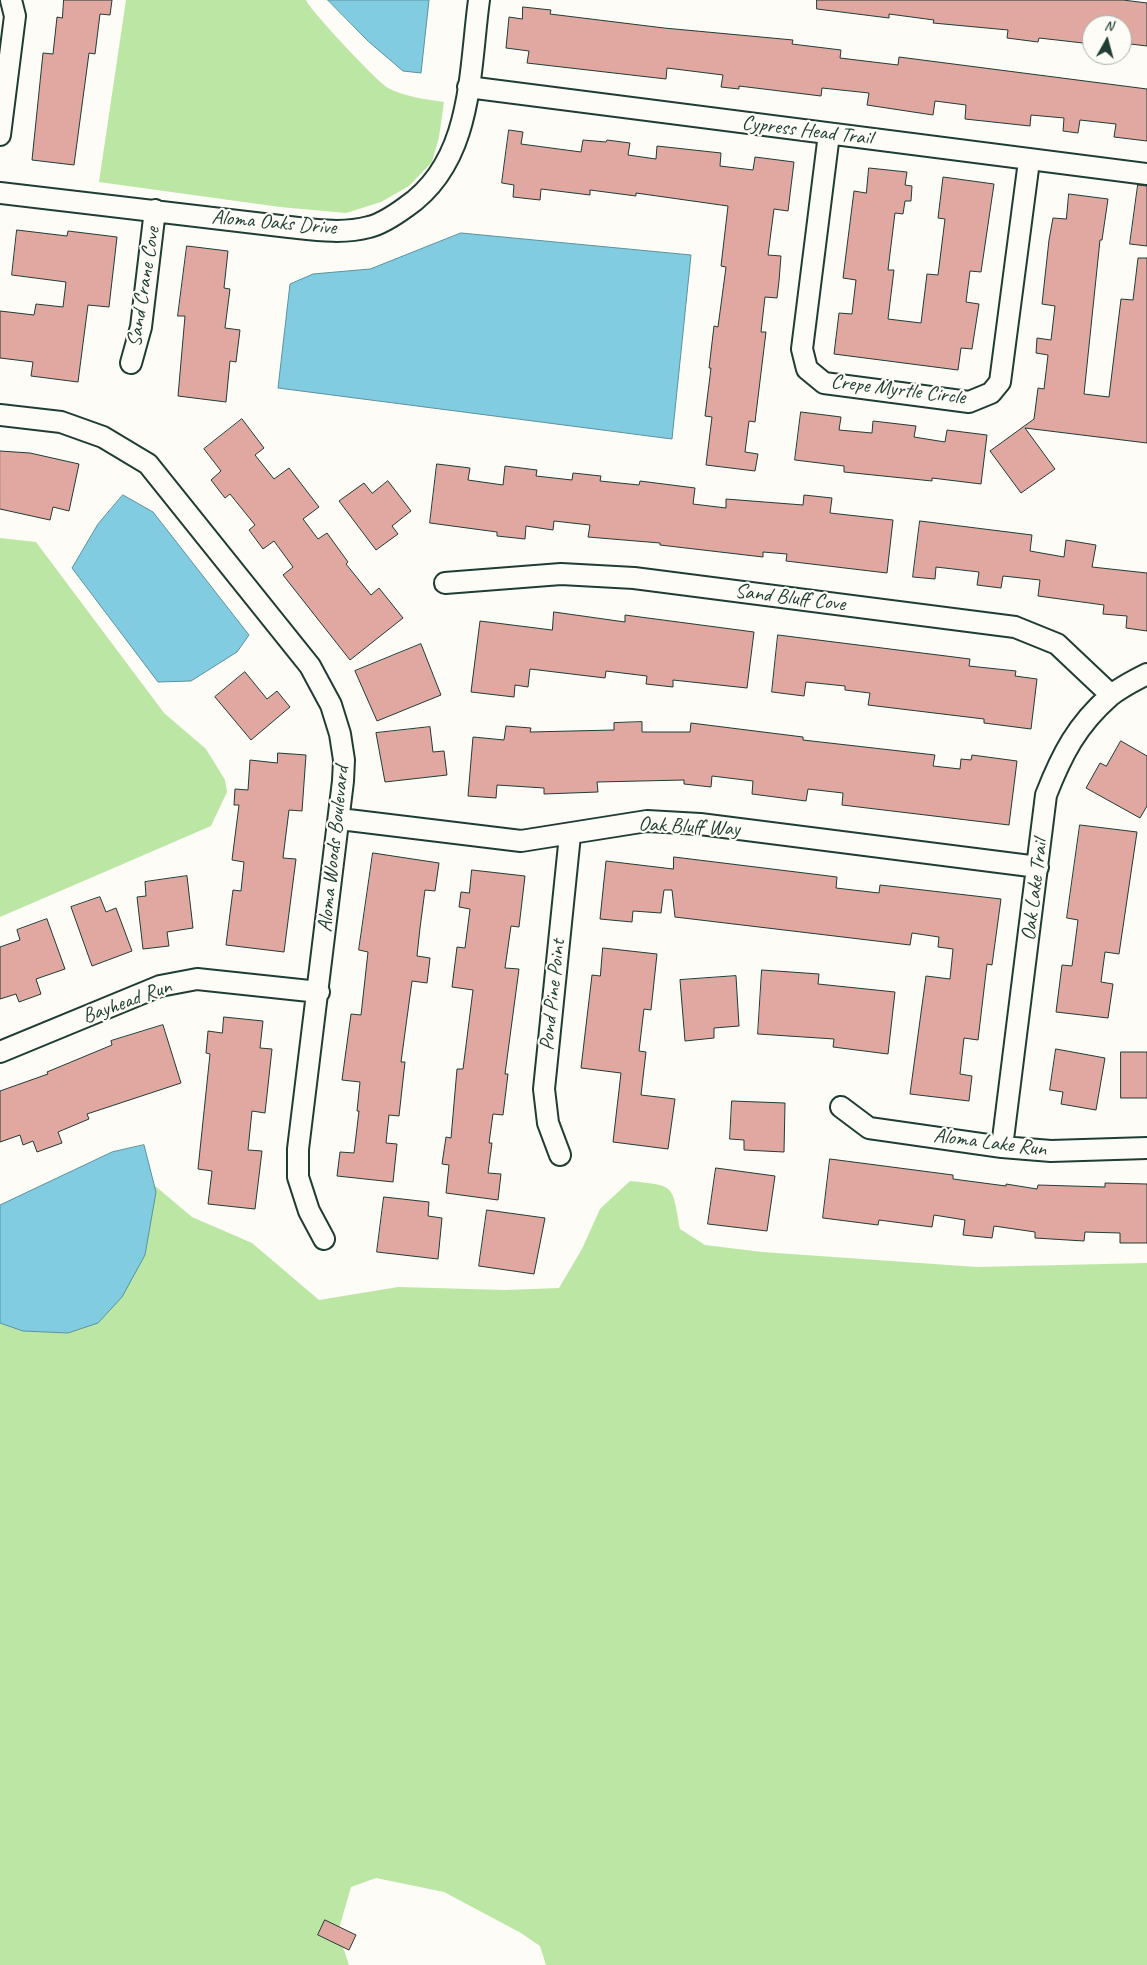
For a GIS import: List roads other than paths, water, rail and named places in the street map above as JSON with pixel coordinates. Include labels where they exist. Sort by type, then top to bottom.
[{"type":"street","points":[[0,135],[15,16],[11,0]]},
{"type":"street","name":"Aloma Oaks Drive","points":[[0,193],[335,232],[370,227],[395,215],[418,199],[437,180],[451,154],[462,127],[479,0]]},
{"type":"street","name":"Cypress Head Trail","points":[[468,87],[1029,161],[1147,174]]},
{"type":"street","name":"Crepe Myrtle Circle","points":[[829,134],[802,349],[807,369],[824,383],[853,387],[969,402],[990,394],[1000,382],[1029,161]]},
{"type":"street","name":"Sand Crane Cove","points":[[131,363],[141,327],[155,210]]},
{"type":"street","name":"Aloma Woods Boulevard","points":[[0,415],[61,422],[104,437],[148,464],[310,666],[331,705],[340,734],[344,760],[340,818],[298,1149],[298,1177],[310,1211],[324,1239]]},
{"type":"street","name":"Sand Bluff Cove","points":[[446,583],[561,574],[634,578],[1015,627],[1057,644],[1111,695]]},
{"type":"street","name":"Oak Lake Trail","points":[[1002,1147],[1046,795],[1061,757],[1076,731],[1111,695],[1147,674]]},
{"type":"street","name":"Oak Bluff Way","points":[[340,818],[520,841],[570,835],[647,820],[700,824],[1038,867]]},
{"type":"street","name":"Pond Pine Point","points":[[560,1154],[548,1123],[544,1089],[570,835]]},
{"type":"street","name":"Bayhead Run","points":[[0,1052],[160,986],[197,979],[318,992]]},
{"type":"street","name":"Aloma Lake Run","points":[[841,1107],[869,1128],[1002,1147],[1051,1151],[1147,1148]]},
{"type":"water","points":[[328,0],[429,0],[421,73],[403,71],[369,42]]},
{"type":"water","points":[[461,233],[691,255],[672,439],[278,388],[290,284],[313,274],[370,269]]},
{"type":"water","points":[[123,495],[153,512],[249,635],[237,652],[191,681],[158,682],[72,568],[98,524]]},
{"type":"water","points":[[144,1145],[156,1192],[145,1255],[122,1297],[98,1323],[68,1333],[23,1331],[0,1323],[0,1205],[112,1152]]}]
